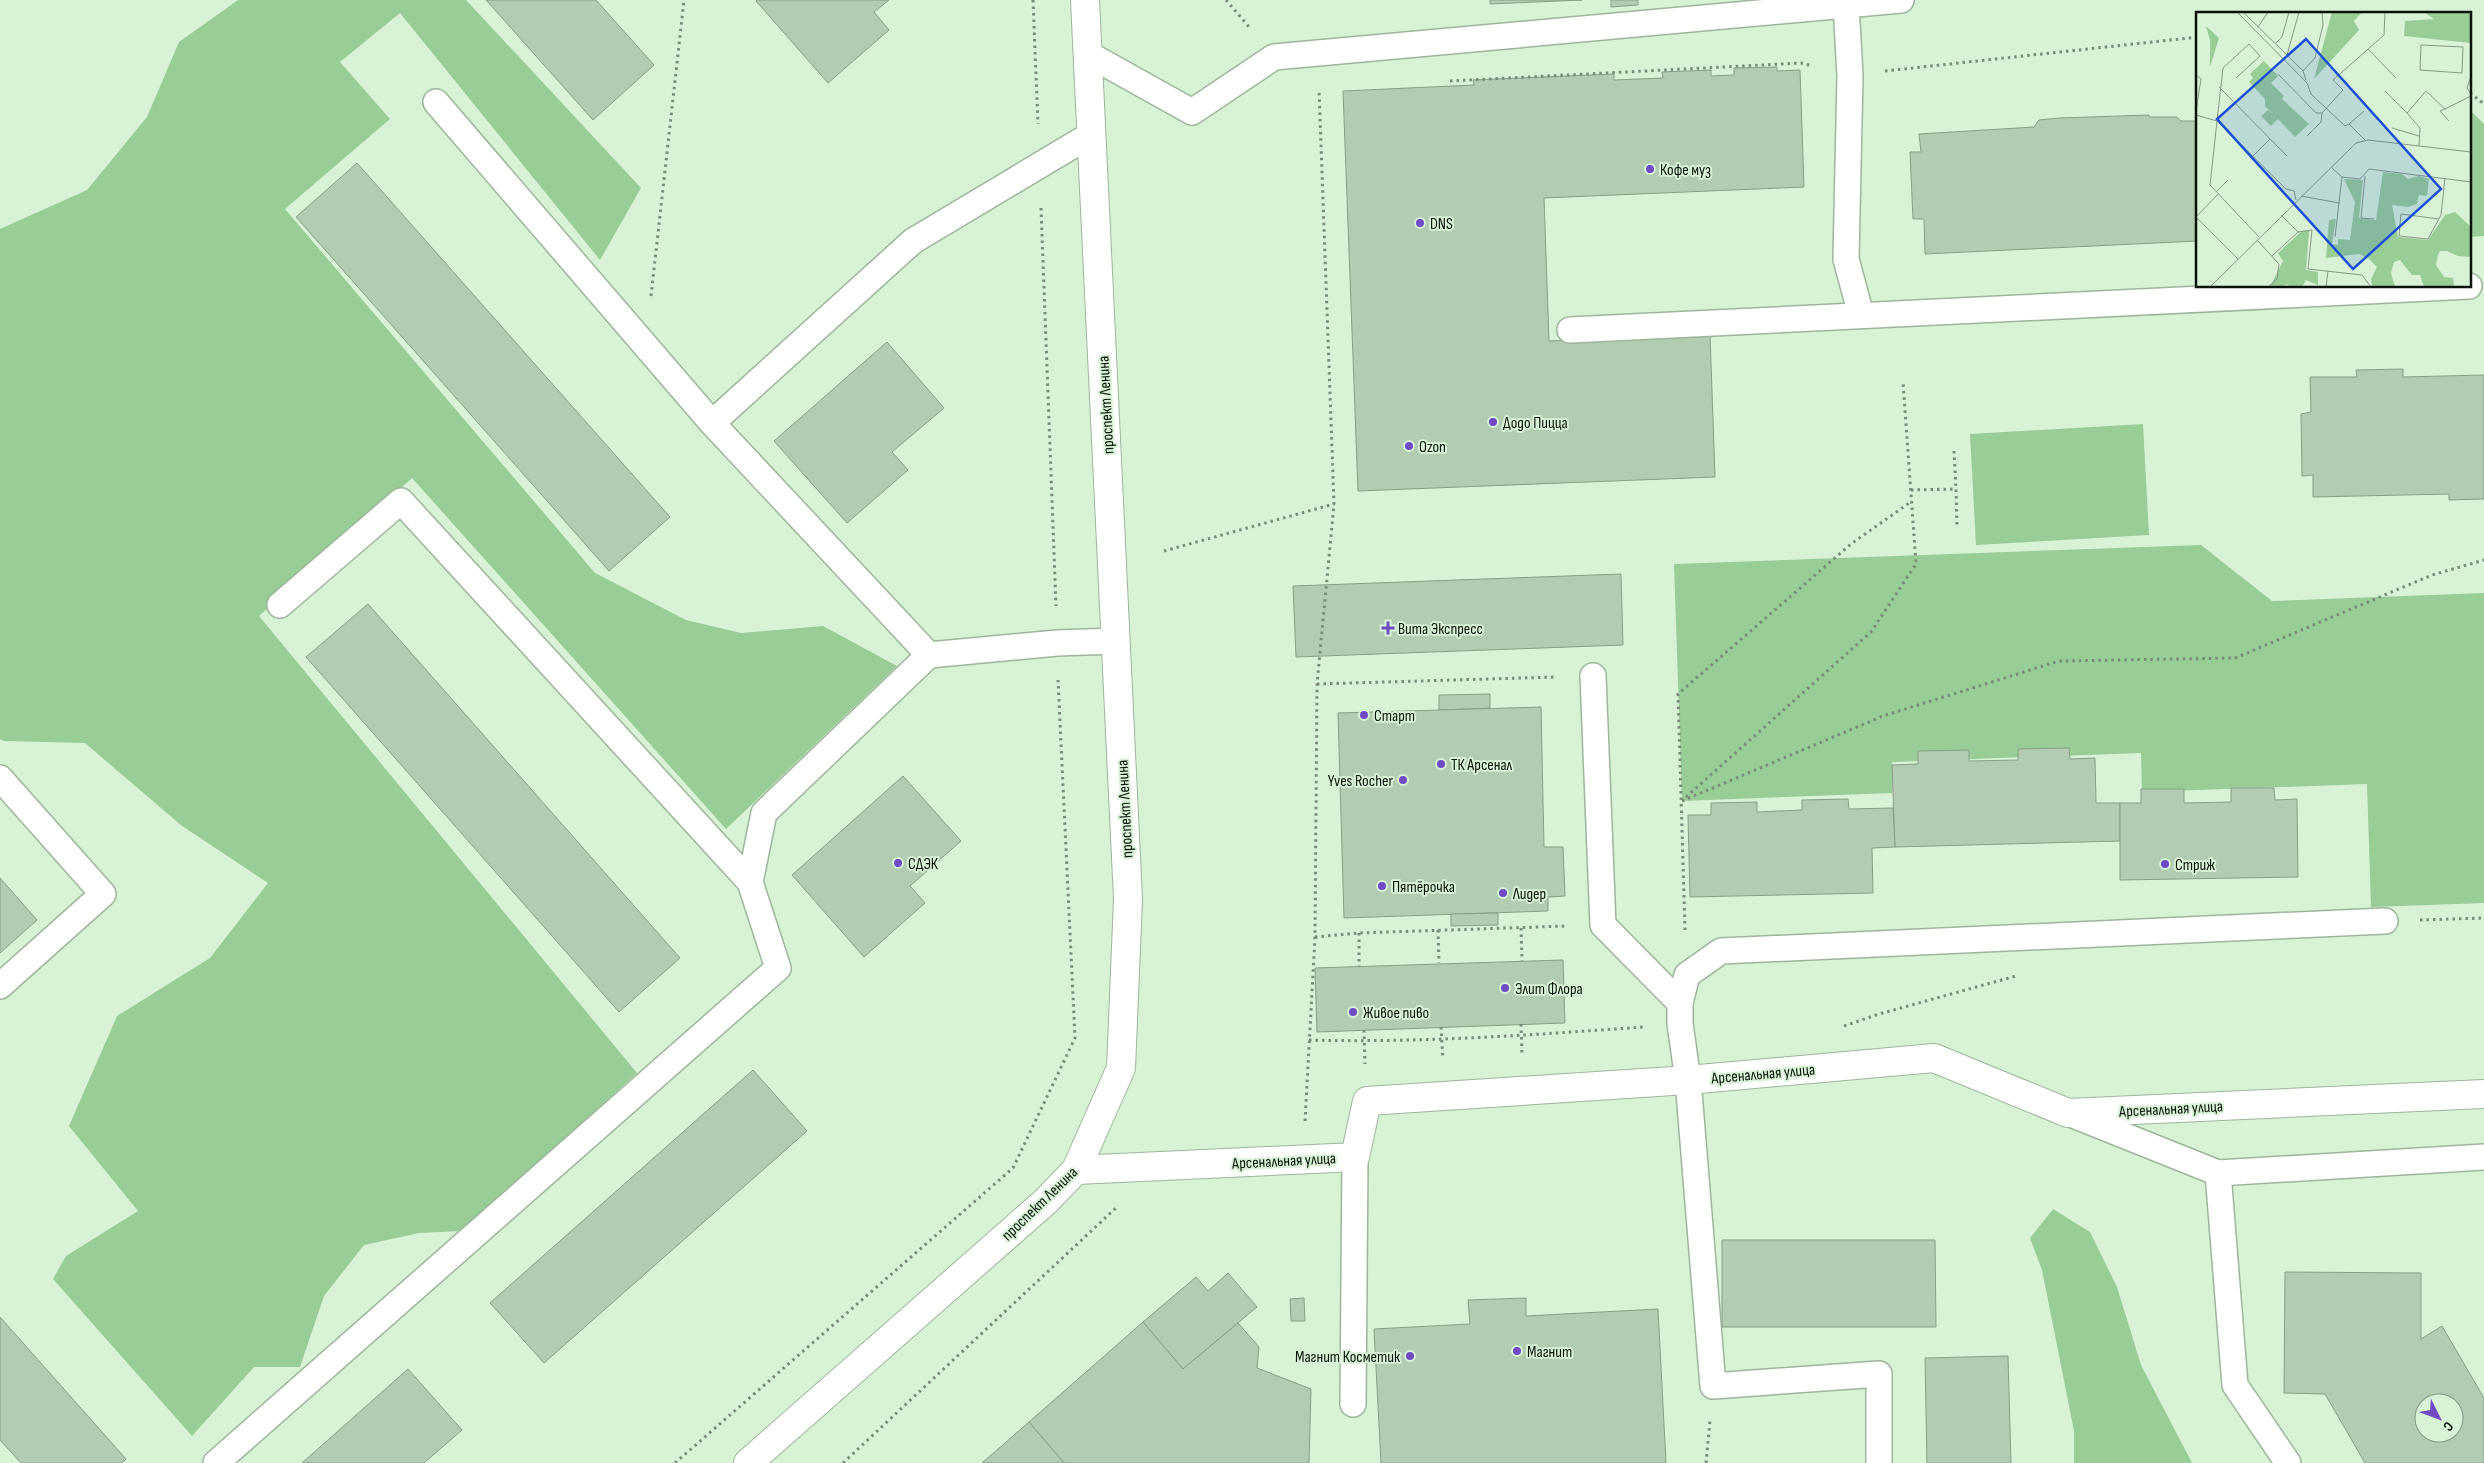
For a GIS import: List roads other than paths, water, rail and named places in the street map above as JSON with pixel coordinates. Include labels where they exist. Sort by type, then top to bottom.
[{"type":"main road","name":"проспект Ленина","points":[[748,1463],[1045,1202],[1076,1170],[1121,1068],[1128,899],[1085,0]]},
{"type":"main road","name":"Арсенальная улица","points":[[1076,1170],[1355,1157],[1367,1101],[1688,1080],[1934,1058],[2068,1113],[2484,1094]]},
{"type":"lane","points":[[1088,54],[1192,112],[1274,57],[1901,0]]},
{"type":"lane","points":[[1846,5],[1850,75],[1846,259],[1861,316]]},
{"type":"lane","points":[[436,102],[712,423],[929,656]]},
{"type":"lane","points":[[712,423],[913,241],[1092,134]]},
{"type":"lane","points":[[1570,330],[2429,288]]},
{"type":"lane","points":[[216,1463],[778,968],[750,882],[401,501],[280,606]]},
{"type":"lane","points":[[750,882],[764,813],[929,656],[1057,644],[1116,641]]},
{"type":"lane","points":[[1593,676],[1603,925],[1680,1014]]},
{"type":"lane","points":[[0,778],[103,894],[0,986]]},
{"type":"lane","points":[[1879,1463],[1879,1374],[1713,1386],[1688,1080],[1680,1014],[1687,975],[1721,952],[2385,921]]},
{"type":"lane","points":[[2068,1113],[2218,1173],[2484,1157]]},
{"type":"lane","points":[[1353,1404],[1355,1157]]},
{"type":"lane","points":[[2218,1173],[2235,1385],[2288,1463]]},
{"type":"place","name":"Кофе муз","points":[[1650,169]]},
{"type":"place","name":"DNS","points":[[1420,223]]},
{"type":"place","name":"Додо Пицца","points":[[1493,422]]},
{"type":"place","name":"Ozon","points":[[1409,446]]},
{"type":"place","name":"Вита Экспресс","points":[[1388,628]]},
{"type":"place","name":"Старт","points":[[1364,715]]},
{"type":"place","name":"ТК Арсенал","points":[[1441,764]]},
{"type":"place","name":"Yves Rocher","points":[[1403,780]]},
{"type":"place","name":"СДЭК","points":[[898,863]]},
{"type":"place","name":"Стриж","points":[[2165,864]]},
{"type":"place","name":"Пятёрочка","points":[[1382,886]]},
{"type":"place","name":"Лидер","points":[[1503,893]]},
{"type":"place","name":"Элит Флора","points":[[1505,988]]},
{"type":"place","name":"Живое пиво","points":[[1353,1012]]},
{"type":"place","name":"Магнит","points":[[1517,1351]]},
{"type":"place","name":"Магнит Косметик","points":[[1410,1356]]}]
